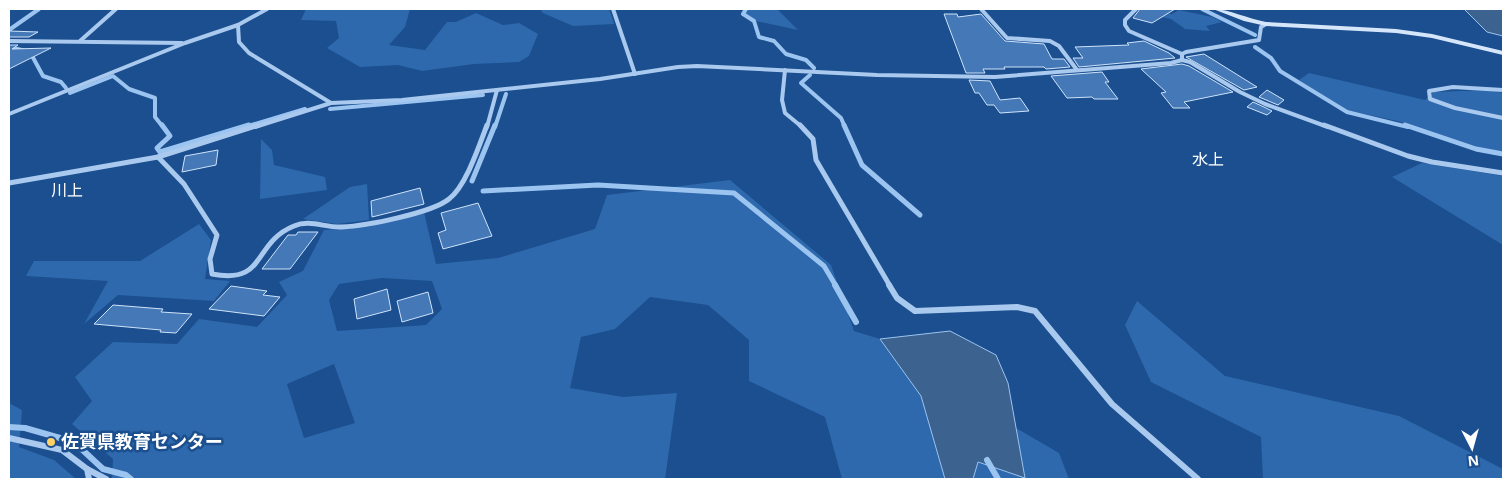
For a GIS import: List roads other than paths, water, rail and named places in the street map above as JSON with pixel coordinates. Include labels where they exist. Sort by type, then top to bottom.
[{"type":"street","points":[[79,41],[116,9]]},
{"type":"street","points":[[9,114],[185,43],[238,25],[267,9]]},
{"type":"street","points":[[613,9],[635,74]]},
{"type":"street","points":[[982,9],[1008,38],[1050,41],[1059,46],[1077,70]]},
{"type":"street","points":[[1136,9],[1125,20],[1124,24],[1129,31],[1182,54],[1259,40],[1261,26],[1266,24]]},
{"type":"street","points":[[1216,9],[1246,20],[1266,24],[1396,31],[1432,36],[1503,53]]},
{"type":"street","points":[[238,25],[239,42],[249,53],[331,104]]},
{"type":"street","points":[[9,41],[185,43]]},
{"type":"street","points":[[1182,54],[1182,60]]},
{"type":"street","points":[[9,183],[158,157],[331,104],[402,100],[696,66],[877,75],[995,77],[1171,63],[1182,60],[1190,62],[1240,92],[1265,104],[1408,156],[1467,169],[1503,174]]},
{"type":"street","points":[[785,70],[782,100],[785,112],[807,131],[813,139],[816,160],[824,176],[897,298],[914,311],[1018,307],[1035,311],[1112,404],[1198,479]]},
{"type":"street","points":[[1503,90],[1452,87],[1429,91],[1430,99],[1454,108],[1503,118]]},
{"type":"street","points":[[158,157],[184,184],[217,235],[210,260],[212,274],[226,277],[244,275],[253,268],[266,246],[284,231],[300,224],[308,222],[328,227],[342,227],[372,222],[435,206],[449,199],[461,183],[491,116],[497,90]]},
{"type":"street","points":[[9,438],[62,450],[87,469],[106,479]]},
{"type":"street","points":[[87,469],[89,479]]},
{"type":"waterway","points":[[9,30],[39,9]]},
{"type":"waterway","points":[[746,9],[743,14],[754,21],[759,37],[774,41],[786,54],[806,60],[814,68]]},
{"type":"waterway","points":[[1202,9],[1255,35]]},
{"type":"waterway","points":[[9,47],[30,52],[43,76],[61,82],[66,88]]},
{"type":"waterway","points":[[1255,47],[1271,58],[1280,71],[1347,112],[1408,127]]},
{"type":"waterway","points":[[810,75],[801,83],[841,118],[845,127]]},
{"type":"waterway","points":[[70,93],[113,76],[129,89],[155,98],[155,117],[163,127]]},
{"type":"waterway","points":[[495,127],[506,94]]},
{"type":"waterway","points":[[330,109],[483,95]]},
{"type":"waterway","points":[[245,127],[305,109]]},
{"type":"waterway","points":[[162,125],[170,136],[157,148],[160,152],[249,125]]},
{"type":"waterway","points":[[472,181],[495,125]]},
{"type":"waterway","points":[[844,125],[862,165],[920,215]]},
{"type":"waterway","points":[[1405,125],[1476,149],[1503,154]]},
{"type":"waterway","points":[[483,191],[598,185],[734,193],[824,266],[836,286]]},
{"type":"waterway","points":[[835,285],[856,322]]},
{"type":"waterway","points":[[9,427],[25,428],[74,442],[103,469],[126,475],[131,479]]},
{"type":"waterway","points":[[987,460],[998,479]]},
{"type":"place","name":"佐賀県教育センター","points":[[51,442]]},
{"type":"district","name":"水上","points":[[1208,159]]},
{"type":"district","name":"川上","points":[[67,190]]}]
